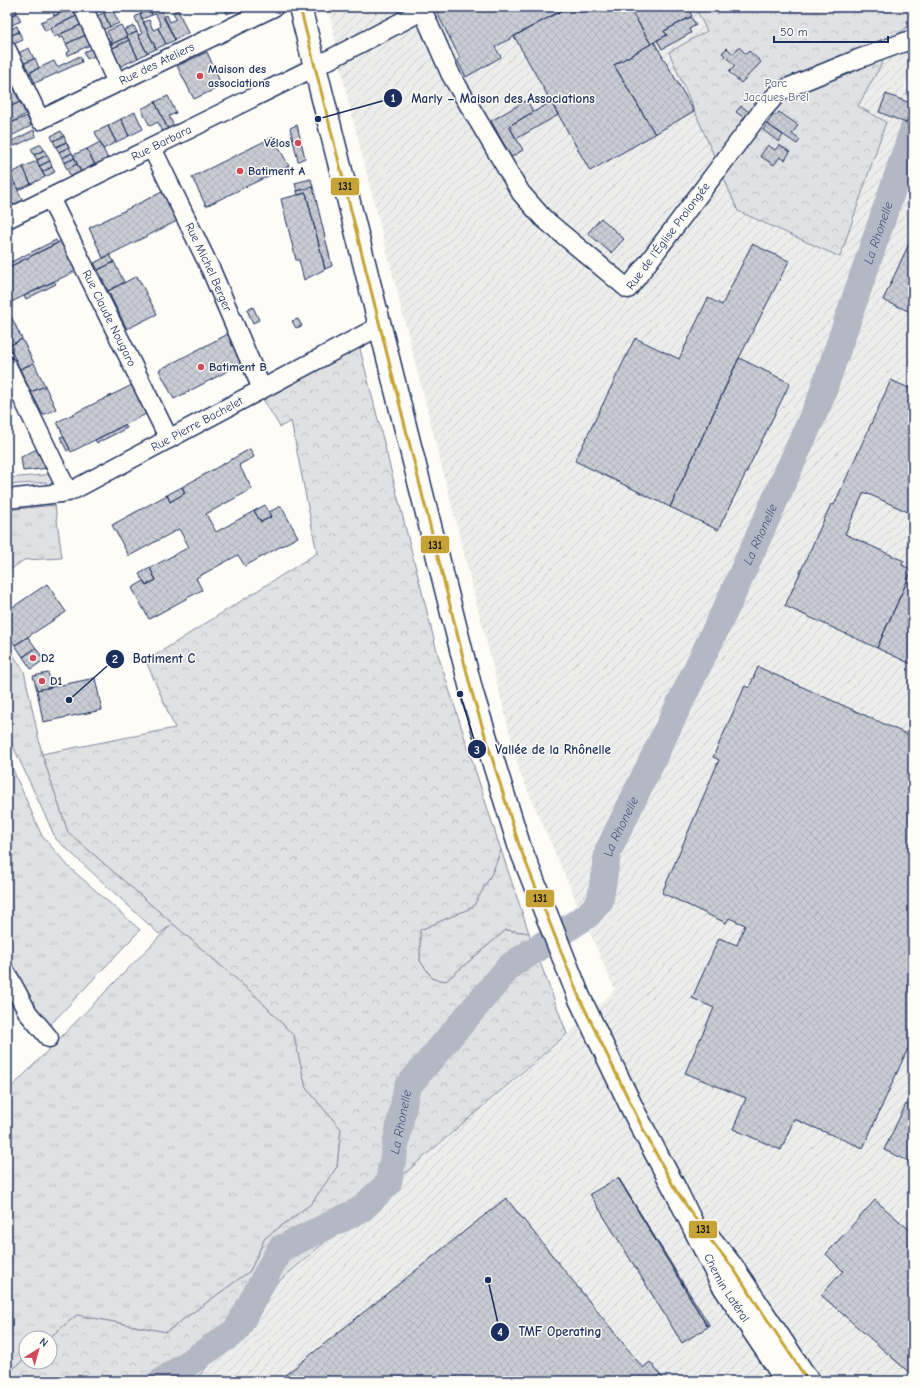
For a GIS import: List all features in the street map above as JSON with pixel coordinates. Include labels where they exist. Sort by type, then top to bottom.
[{"type":"street","points":[[83,7],[117,83]]},
{"type":"street","name":"Rue des Ateliers","points":[[7,50],[40,120],[274,7]]},
{"type":"street","name":"Chemin Latéral","points":[[300,7],[474,700],[519,845],[567,968],[604,1051],[644,1131],[675,1188],[723,1286],[787,1381]]},
{"type":"street","name":"Rue Barbara","points":[[7,218],[315,67],[421,9]]},
{"type":"street","name":"Rue de l'Église Prolongée","points":[[421,9],[454,80],[521,193],[543,218],[628,289],[761,112],[776,95],[787,88],[858,59],[913,39]]},
{"type":"street","name":"Rue Michel Berger","points":[[152,148],[211,270],[262,388]]},
{"type":"street","name":"Rue Claude Nougaro","points":[[50,198],[170,439]]},
{"type":"street","name":"Rue Pierre Bachelet","points":[[7,499],[68,492],[380,326]]},
{"type":"street","points":[[7,366],[68,492]]},
{"type":"street","points":[[7,974],[28,1013],[49,1038]]},
{"type":"street","name":"Chemin Latéral","points":[[675,1188],[706,1234],[737,1275],[787,1352],[808,1381]]},
{"type":"shaded area","points":[[328,7],[913,7],[913,70],[904,87],[913,96],[913,110],[890,180],[913,189],[913,1381],[195,1381],[276,1284],[548,1052],[615,990],[520,773],[347,96]]},
{"type":"green space","name":"Parc Jacques Brel","points":[[695,7],[913,7],[913,23],[899,33],[858,106],[886,122],[840,257],[738,211],[669,52],[707,31]]},
{"type":"green space","points":[[359,345],[438,655],[501,850],[492,873],[473,907],[420,930],[420,961],[433,979],[446,981],[506,930],[529,933],[567,1034],[276,1284],[195,1381],[7,1381],[7,1374],[18,1365],[18,1370],[58,1370],[58,1331],[77,1315],[166,1332],[250,1271],[265,1238],[311,1204],[337,1167],[341,1129],[306,1088],[294,1036],[258,998],[68,832],[42,754],[175,728],[146,661],[317,553],[291,421],[280,427],[263,399]]},
{"type":"green space","points":[[54,474],[53,487],[46,490],[46,482],[7,485],[7,478]]},
{"type":"green space","points":[[55,505],[62,558],[24,560],[7,572],[7,510]]},
{"type":"green space","points":[[7,646],[24,671],[42,754],[68,832],[258,998],[294,1036],[306,1088],[341,1129],[337,1167],[311,1204],[265,1238],[250,1271],[166,1332],[77,1315],[58,1331],[18,1330],[18,1365],[7,1374],[7,1092],[170,926],[159,934],[56,839],[7,733]]},
{"type":"green space","points":[[7,756],[42,836],[69,867],[140,930],[50,1025],[31,1003],[7,953]]},
{"type":"green space","points":[[501,850],[529,933],[506,930],[446,981],[433,979],[420,961],[420,930],[473,907],[492,873]]},
{"type":"building","points":[[15,7],[17,13],[7,17],[7,11]]},
{"type":"building","points":[[56,7],[59,14],[54,16],[51,8]]},
{"type":"building","points":[[56,7],[73,7],[59,14]]},
{"type":"building","points":[[73,7],[78,7],[81,14],[45,31],[41,22]]},
{"type":"building","points":[[160,7],[175,40],[166,44],[158,28],[161,26],[156,14],[152,15],[150,10]]},
{"type":"building","points":[[224,7],[242,7],[227,14]]},
{"type":"building","points":[[443,7],[568,7],[495,47],[501,57],[466,77],[457,60],[460,58],[437,13],[444,10]]},
{"type":"building","points":[[568,7],[629,7],[651,44],[614,65],[655,134],[590,171],[514,36]]},
{"type":"building","points":[[629,7],[687,7],[692,16],[664,31],[667,35],[651,44]]},
{"type":"building","points":[[112,9],[119,23],[110,27],[104,13]]},
{"type":"building","points":[[150,10],[152,15],[142,19],[140,14]]},
{"type":"building","points":[[178,10],[188,33],[175,40],[163,17],[167,15],[170,22],[176,19],[173,12]]},
{"type":"building","points":[[17,13],[21,21],[7,27],[7,17]]},
{"type":"building","points":[[104,13],[110,27],[102,30],[96,16]]},
{"type":"building","points":[[81,14],[85,23],[54,37],[50,28]]},
{"type":"building","points":[[140,14],[156,49],[147,53],[138,35],[142,34],[135,17]]},
{"type":"building","points":[[691,17],[696,25],[689,29],[691,33],[662,49],[657,40],[667,35],[664,31]]},
{"type":"building","points":[[149,20],[153,30],[158,28],[166,44],[156,49],[143,22]]},
{"type":"building","points":[[85,23],[90,33],[66,44],[63,37],[59,38],[58,35]]},
{"type":"building","points":[[121,25],[127,37],[109,45],[112,42],[107,31]]},
{"type":"building","points":[[17,26],[19,32],[9,36],[7,31]]},
{"type":"building","points":[[134,26],[137,32],[127,36],[124,30]]},
{"type":"building","points":[[19,32],[23,40],[12,45],[9,36]]},
{"type":"building","points":[[137,32],[147,53],[138,58],[127,36]]},
{"type":"building","points":[[90,33],[94,43],[67,56],[66,53],[70,51],[66,44]]},
{"type":"building","points":[[127,37],[129,40],[111,49],[109,45]]},
{"type":"building","points":[[129,40],[138,58],[119,67],[111,49]]},
{"type":"building","points":[[654,42],[694,111],[655,134],[614,65]]},
{"type":"building","points":[[96,47],[99,54],[87,59],[84,52]]},
{"type":"building","points":[[739,47],[746,54],[749,51],[761,62],[741,83],[729,72],[735,66],[722,53],[727,48],[733,54]]},
{"type":"building","points":[[29,48],[34,59],[21,65],[16,54]]},
{"type":"building","name":"Maison des associations","points":[[207,52],[222,86],[194,99],[177,66]]},
{"type":"building","points":[[80,56],[82,62],[35,83],[30,72],[54,61],[57,67]]},
{"type":"building","points":[[35,58],[39,68],[26,75],[21,65]]},
{"type":"building","points":[[14,88],[20,102],[7,108],[7,91]]},
{"type":"building","points":[[886,94],[913,104],[906,123],[879,112]]},
{"type":"building","points":[[168,96],[176,113],[169,116],[174,126],[168,129],[155,102]]},
{"type":"building","points":[[527,100],[533,112],[509,126],[523,150],[511,157],[491,121]]},
{"type":"building","points":[[20,102],[26,114],[11,123],[7,115],[9,114],[7,108]]},
{"type":"building","points":[[155,102],[168,129],[163,132],[158,122],[150,126],[141,109]]},
{"type":"building","points":[[551,102],[558,115],[516,139],[509,126]]},
{"type":"building","points":[[741,106],[752,114],[748,120],[736,112]]},
{"type":"building","points":[[135,112],[143,129],[129,136],[121,119]]},
{"type":"building","points":[[779,112],[798,125],[792,134],[800,140],[797,144],[767,124],[774,114],[776,116]]},
{"type":"building","points":[[27,116],[31,126],[7,138],[7,125]]},
{"type":"building","points":[[121,119],[129,136],[116,142],[108,126]]},
{"type":"building","points":[[767,124],[783,135],[779,142],[763,130]]},
{"type":"building","name":"Vélos","points":[[297,125],[305,158],[298,161],[290,128]]},
{"type":"building","points":[[108,126],[116,142],[103,149],[95,132]]},
{"type":"building","points":[[34,130],[36,136],[15,146],[12,141]]},
{"type":"building","points":[[61,131],[64,136],[53,141],[51,136]]},
{"type":"building","points":[[64,136],[66,142],[56,147],[53,141]]},
{"type":"building","name":"Batiment A","points":[[273,137],[289,166],[206,206],[192,177]]},
{"type":"building","points":[[66,142],[69,147],[59,152],[56,147]]},
{"type":"building","points":[[100,142],[108,159],[95,165],[87,149]]},
{"type":"building","points":[[41,144],[44,150],[34,155],[31,149]]},
{"type":"building","points":[[768,145],[775,150],[779,145],[790,152],[785,160],[780,157],[774,165],[760,156]]},
{"type":"building","points":[[69,147],[72,153],[62,158],[59,152]]},
{"type":"building","points":[[87,149],[95,165],[81,172],[73,155]]},
{"type":"building","points":[[44,150],[47,155],[37,160],[34,155]]},
{"type":"building","points":[[72,153],[75,158],[64,163],[62,158]]},
{"type":"building","points":[[47,155],[50,161],[39,166],[37,160]]},
{"type":"building","points":[[75,158],[77,164],[67,169],[64,163]]},
{"type":"building","points":[[37,161],[45,177],[31,184],[23,167]]},
{"type":"building","points":[[50,161],[52,167],[42,172],[39,166]]},
{"type":"building","points":[[77,164],[81,172],[71,177],[67,169]]},
{"type":"building","points":[[23,167],[31,184],[18,190],[10,174]]},
{"type":"building","points":[[52,167],[55,172],[45,177],[42,172]]},
{"type":"building","points":[[311,179],[313,187],[297,191],[295,183]]},
{"type":"building","points":[[15,184],[23,201],[10,207],[7,201],[7,188]]},
{"type":"building","points":[[313,187],[332,266],[325,269],[306,193],[298,195],[297,191]]},
{"type":"building","points":[[164,191],[179,220],[103,258],[89,228]]},
{"type":"building","points":[[306,193],[325,269],[304,280],[299,260],[296,260],[281,199]]},
{"type":"building","points":[[601,218],[624,239],[611,253],[588,233]]},
{"type":"building","points":[[913,235],[913,313],[883,300]]},
{"type":"building","points":[[56,240],[58,243],[7,268],[7,264]]},
{"type":"building","points":[[63,240],[78,270],[7,304],[7,268]]},
{"type":"building","points":[[752,244],[789,261],[735,366],[670,507],[575,461],[635,338],[679,359],[708,298],[722,305]]},
{"type":"building","points":[[110,255],[114,262],[98,270],[94,263]]},
{"type":"building","points":[[114,262],[124,282],[108,291],[98,270]]},
{"type":"building","points":[[137,276],[157,314],[127,329],[108,291]]},
{"type":"building","points":[[54,281],[56,284],[26,299],[24,296]]},
{"type":"building","points":[[253,307],[259,320],[253,323],[247,310]]},
{"type":"building","points":[[11,316],[22,339],[9,346],[7,343],[7,318]]},
{"type":"building","points":[[298,319],[302,326],[296,328],[292,321]]},
{"type":"building","name":"Batiment B","points":[[230,333],[243,363],[174,399],[159,370]]},
{"type":"building","points":[[22,339],[34,363],[20,369],[9,346]]},
{"type":"building","points":[[739,358],[790,383],[718,530],[670,507]]},
{"type":"building","points":[[34,363],[45,386],[31,392],[20,369]]},
{"type":"building","points":[[891,380],[913,390],[913,506],[910,513],[864,492],[845,534],[904,561],[902,565],[912,570],[877,648],[785,606],[831,504],[834,505]]},
{"type":"building","points":[[134,384],[148,413],[71,452],[57,422]]},
{"type":"building","points":[[45,386],[56,409],[43,415],[31,392]]},
{"type":"building","points":[[125,425],[127,428],[97,443],[95,440]]},
{"type":"building","points":[[63,436],[70,449],[67,451],[60,437]]},
{"type":"building","points":[[39,448],[49,468],[23,471],[21,457]]},
{"type":"building","points":[[250,449],[254,457],[239,465],[252,489],[206,514],[216,532],[254,511],[261,522],[271,517],[269,512],[281,506],[298,537],[245,566],[238,555],[196,578],[202,590],[149,619],[132,588],[144,581],[146,585],[156,580],[150,568],[189,547],[179,529],[129,556],[112,525],[167,495],[170,502],[185,493],[182,487]]},
{"type":"building","points":[[182,487],[185,493],[170,502],[167,495]]},
{"type":"building","points":[[265,505],[271,517],[261,522],[254,511]]},
{"type":"building","points":[[150,568],[156,580],[146,585],[139,574]]},
{"type":"building","points":[[913,568],[913,665],[877,648]]},
{"type":"building","points":[[47,584],[66,612],[15,645],[7,633],[7,611]]},
{"type":"building","points":[[28,637],[36,648],[23,657],[15,645]]},
{"type":"building","name":"D2","points":[[36,648],[44,660],[31,669],[23,657]]},
{"type":"building","points":[[758,667],[913,737],[913,1037],[863,1148],[794,1119],[781,1150],[733,1129],[746,1098],[685,1073],[714,1008],[692,998],[719,938],[737,945],[745,925],[729,918],[726,923],[662,893],[719,760],[713,757],[745,686],[749,688]]},
{"type":"building","name":"D1","points":[[48,673],[52,687],[37,690],[33,676]]},
{"type":"building","points":[[95,678],[102,710],[43,722],[37,690]]},
{"type":"building","points":[[906,1104],[913,1107],[913,1163],[884,1150]]},
{"type":"building","points":[[618,1177],[683,1283],[682,1284]]},
{"type":"building","points":[[618,1178],[708,1327],[682,1343],[590,1194]]},
{"type":"building","points":[[506,1198],[643,1368],[650,1362],[665,1381],[278,1381]]},
{"type":"building","points":[[875,1200],[913,1233],[913,1376],[821,1295],[843,1271],[826,1254]]},
{"type":"building","points":[[683,1283],[710,1326],[706,1325],[682,1284]]},
{"type":"waterway","name":"La Rhonelle","points":[[162,1381],[236,1331],[280,1249],[360,1210],[388,1184],[407,1087],[510,966],[588,915],[600,901],[608,851],[729,602],[820,400],[913,130]]},
{"type":"transit line","name":"131","points":[[300,7],[472,693],[519,845],[579,997],[644,1131],[675,1189],[706,1234],[733,1268],[808,1381]]},
{"type":"place","name":"Maison des associations","points":[[200,76]]},
{"type":"place","name":"Marly – Maison des Associations","points":[[318,119]]},
{"type":"place","name":"Vélos","points":[[298,143]]},
{"type":"place","name":"Batiment A","points":[[240,171]]},
{"type":"place","name":"Batiment B","points":[[201,367]]},
{"type":"place","name":"D2","points":[[33,658]]},
{"type":"place","name":"D1","points":[[42,681]]},
{"type":"place","name":"Vallée de la Rhônelle","points":[[460,694]]},
{"type":"place","name":"Batiment C","points":[[69,700]]},
{"type":"place","name":"TMF Operating","points":[[488,1280]]}]
